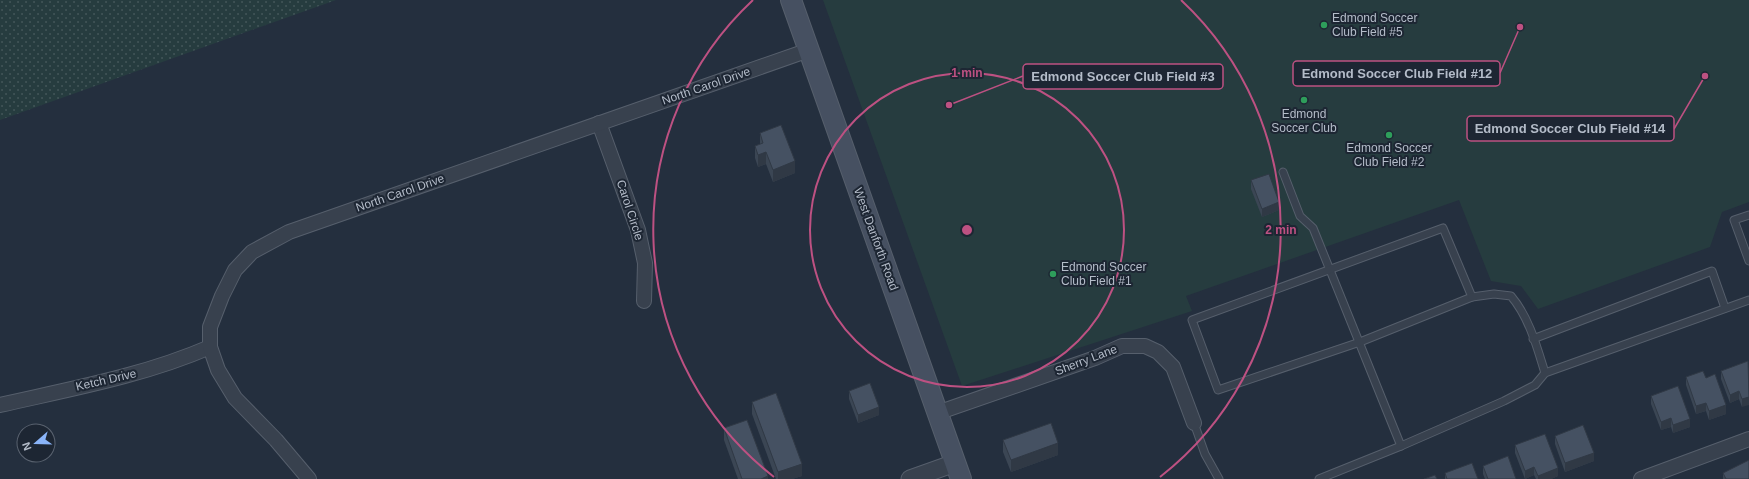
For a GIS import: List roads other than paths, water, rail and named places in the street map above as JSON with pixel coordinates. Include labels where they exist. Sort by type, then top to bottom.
[{"type":"main road","name":"West Danforth Road","points":[[791,0],[958,471]]},
{"type":"street","name":"North Carol Drive","points":[[309,479],[276,440],[234,398],[218,370],[210,347],[210,328],[222,296],[235,270],[252,252],[289,232],[809,50]]},
{"type":"street","name":"Carol Circle","points":[[599,123],[638,230],[645,263],[644,301]]},
{"type":"street","name":"Sherry Lane","points":[[937,413],[1095,358],[1122,346],[1145,346],[1158,352],[1173,367],[1194,423]]},
{"type":"street","name":"Ketch Drive","points":[[0,405],[142,372],[183,359],[210,347]]},
{"type":"street","points":[[1641,479],[1749,439]]},
{"type":"street","points":[[910,479],[958,471]]},
{"type":"lane","points":[[1283,172],[1300,216],[1314,228],[1401,446]]},
{"type":"lane","points":[[1749,215],[1734,220],[1749,261]]},
{"type":"lane","points":[[1472,297],[1442,228],[1192,320],[1218,390],[1360,342],[1472,297],[1494,294],[1511,296],[1519,306],[1545,373]]},
{"type":"lane","points":[[1533,339],[1712,271],[1726,308]]},
{"type":"lane","points":[[1319,479],[1401,446],[1510,398],[1535,385],[1545,373],[1749,300]]},
{"type":"lane","points":[[1194,423],[1205,454],[1219,479]]},
{"type":"place","name":"Edmond Soccer Club Field #5","points":[[1324,25]]},
{"type":"place","name":"Edmond Soccer Club Field #12","points":[[1520,27]]},
{"type":"place","name":"Edmond Soccer Club Field #14","points":[[1705,76]]},
{"type":"place","name":"Edmond Soccer Club","points":[[1304,100]]},
{"type":"place","name":"Edmond Soccer Club Field #3","points":[[949,105]]},
{"type":"place","name":"Edmond Soccer Club Field #2","points":[[1389,135]]},
{"type":"place","name":"Edmond Soccer Club Field #1","points":[[1053,274]]}]
